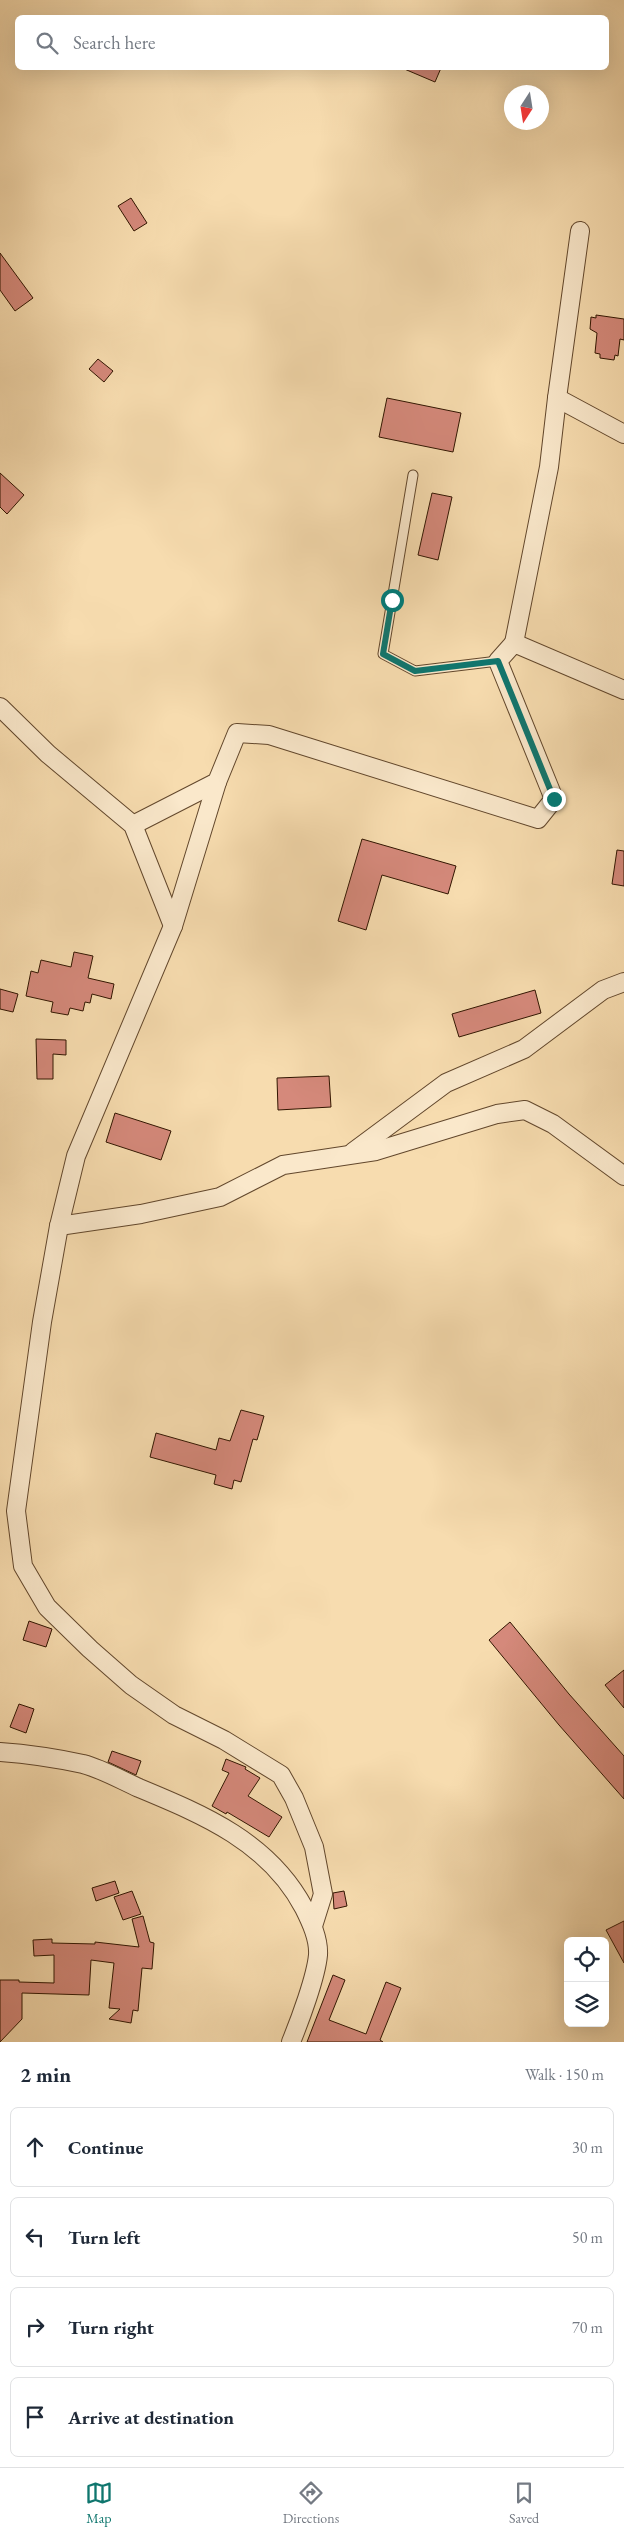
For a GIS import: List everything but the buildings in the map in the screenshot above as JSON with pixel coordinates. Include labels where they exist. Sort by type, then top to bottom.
[{"type":"street","points":[[313,1926],[323,1894],[314,1847],[294,1798],[281,1775],[224,1740],[174,1715],[131,1686],[47,1607],[23,1566],[16,1511],[42,1322],[59,1226],[76,1156],[173,926],[217,782],[237,733],[269,734],[538,819],[554,799],[498,661],[514,643],[549,467],[556,398],[580,231]]},
{"type":"street","points":[[556,398],[624,434]]},
{"type":"street","points":[[514,643],[624,690]]},
{"type":"street","points":[[0,707],[48,754],[132,825],[173,926]]},
{"type":"street","points":[[132,825],[217,782]]},
{"type":"street","points":[[348,1155],[390,1127],[446,1083],[524,1049],[603,990],[624,982]]},
{"type":"street","points":[[59,1226],[141,1214],[220,1197],[283,1165],[376,1151],[497,1114],[525,1110],[554,1124],[624,1176]]},
{"type":"street","points":[[0,1752],[31,1754],[85,1765],[184,1807],[250,1843],[276,1866],[296,1894],[313,1926],[318,1954],[300,2019],[291,2042]]},
{"type":"lane","points":[[413,475],[383,654],[415,671],[498,661]]},
{"type":"route","points":[[392,600],[383,654],[415,671],[498,661],[554,799]]}]
